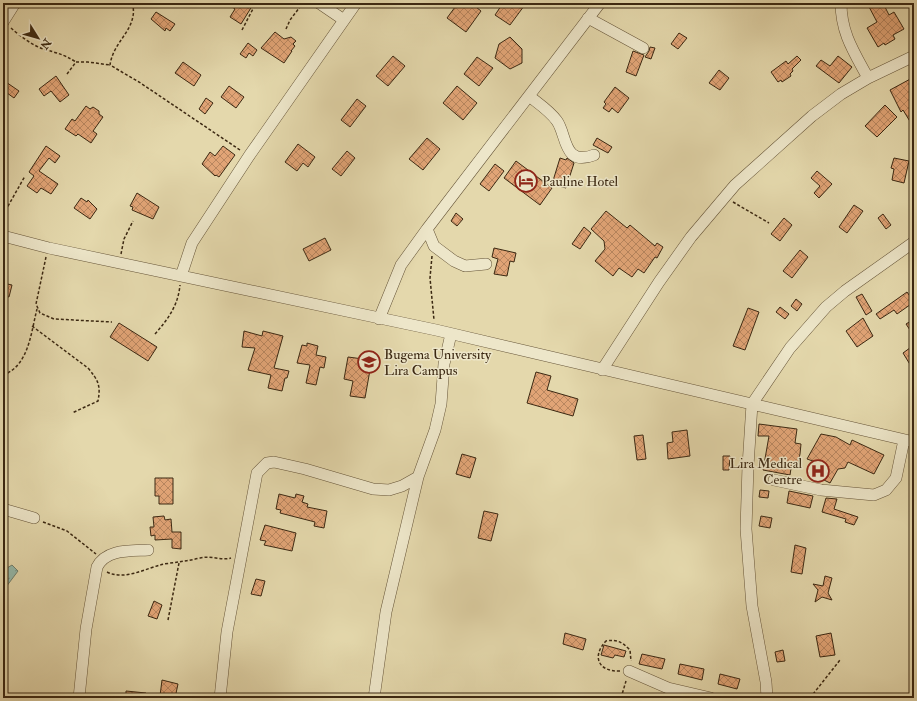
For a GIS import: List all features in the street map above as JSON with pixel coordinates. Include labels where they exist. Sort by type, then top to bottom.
[{"type":"street","points":[[3,21],[15,3]]},
{"type":"street","points":[[319,3],[344,20]]},
{"type":"street","points":[[181,276],[192,243],[249,156],[356,3]]},
{"type":"street","points":[[379,318],[402,265],[427,229],[600,3]]},
{"type":"street","points":[[841,3],[841,20],[843,29],[868,78]]},
{"type":"street","points":[[588,18],[642,48]]},
{"type":"street","points":[[602,370],[659,282],[691,238],[725,196],[761,160],[812,116],[841,94],[868,78],[914,56]]},
{"type":"street","points":[[529,96],[556,120],[562,130],[566,148],[573,154],[584,158],[594,155]]},
{"type":"street","points":[[427,229],[434,246],[454,261],[465,266],[486,264]]},
{"type":"street","points":[[3,236],[49,248],[436,330],[909,441],[896,478],[886,490],[874,495],[820,490],[774,480]]},
{"type":"street","points":[[767,698],[766,682],[752,606],[746,528],[752,404],[790,348],[826,307],[845,290],[914,242]]},
{"type":"street","points":[[374,698],[386,612],[418,477],[435,430],[441,404],[444,364],[451,334]]},
{"type":"street","points":[[220,698],[227,632],[257,473],[267,462],[305,469],[373,488],[389,490],[402,486],[418,477]]},
{"type":"street","points":[[3,510],[34,518]]},
{"type":"street","points":[[79,698],[92,590],[97,567],[101,559],[109,554],[148,550]]},
{"type":"street","points":[[629,671],[668,688],[711,698]]},
{"type":"path","points":[[110,65],[112,53],[129,28],[134,16],[133,3]]},
{"type":"path","points":[[242,30],[256,3]]},
{"type":"path","points":[[286,30],[290,20],[303,3]]},
{"type":"path","points":[[3,21],[30,42],[43,49],[64,54],[76,62],[110,65],[139,82],[249,156]]},
{"type":"path","points":[[67,74],[76,62]]},
{"type":"path","points":[[3,215],[25,176]]},
{"type":"path","points":[[725,196],[769,223]]},
{"type":"path","points":[[119,262],[124,239],[134,221]]},
{"type":"path","points":[[434,246],[430,278],[436,330]]},
{"type":"path","points":[[3,375],[16,368],[23,359],[37,309],[36,304],[41,277],[49,248]]},
{"type":"path","points":[[155,334],[170,317],[180,293],[181,276]]},
{"type":"path","points":[[37,309],[46,317],[54,319],[112,322]]},
{"type":"path","points":[[32,326],[88,368],[95,377],[100,389],[98,401],[72,413]]},
{"type":"path","points":[[34,518],[67,532],[87,546],[101,559],[107,573],[119,576],[142,572],[163,564],[191,561],[202,557],[228,559],[241,556]]},
{"type":"path","points":[[168,620],[179,563]]},
{"type":"path","points":[[621,698],[629,671],[632,659],[630,650],[623,643],[614,640],[606,641],[600,647],[598,655],[599,663],[604,668],[613,672],[629,671]]},
{"type":"path","points":[[810,698],[840,660]]},
{"type":"water","points":[[12,565],[18,571],[3,591],[3,567],[7,568]]},
{"type":"building","points":[[227,3],[254,3],[241,24],[230,17],[235,9]]},
{"type":"building","points":[[458,3],[471,3],[481,11],[466,32],[447,18]]},
{"type":"building","points":[[503,3],[520,3],[524,6],[510,25],[495,15]]},
{"type":"building","points":[[867,3],[883,3],[889,15],[894,12],[904,29],[893,35],[895,39],[885,45],[884,43],[878,47],[867,28],[877,22]]},
{"type":"building","points":[[156,12],[175,24],[170,31],[166,28],[165,31],[151,19]]},
{"type":"building","points":[[275,32],[284,39],[291,37],[296,41],[293,44],[295,46],[284,63],[261,48]]},
{"type":"building","points":[[679,33],[687,38],[678,49],[671,44]]},
{"type":"building","points":[[510,37],[522,49],[522,63],[510,69],[495,58],[499,44]]},
{"type":"building","points":[[248,43],[257,50],[253,56],[249,53],[246,58],[240,54]]},
{"type":"building","points":[[650,47],[655,48],[651,59],[645,57]]},
{"type":"building","points":[[633,51],[644,55],[636,76],[626,72]]},
{"type":"building","points":[[393,56],[405,66],[388,86],[376,76]]},
{"type":"building","points":[[797,56],[801,60],[792,69],[793,71],[790,74],[791,76],[782,82],[781,80],[778,82],[771,72],[786,61],[788,64]]},
{"type":"building","points":[[838,56],[852,67],[839,83],[816,66],[821,60],[830,66]]},
{"type":"building","points":[[477,57],[493,68],[479,86],[464,74]]},
{"type":"building","points":[[183,62],[201,75],[194,86],[175,73]]},
{"type":"building","points":[[719,70],[729,78],[720,90],[709,83]]},
{"type":"building","points":[[56,76],[69,95],[60,102],[51,91],[44,96],[39,89]]},
{"type":"building","points":[[914,77],[914,128],[903,110],[901,112],[890,90]]},
{"type":"building","points":[[3,80],[19,91],[14,98],[3,90]]},
{"type":"building","points":[[229,86],[244,97],[236,108],[221,97]]},
{"type":"building","points":[[457,86],[477,103],[463,120],[443,103]]},
{"type":"building","points":[[615,87],[629,98],[618,113],[612,108],[609,112],[603,108],[606,104],[604,102]]},
{"type":"building","points":[[206,98],[213,103],[205,114],[199,109]]},
{"type":"building","points":[[357,99],[366,106],[350,127],[341,120]]},
{"type":"building","points":[[885,105],[897,117],[877,137],[865,126]]},
{"type":"building","points":[[86,106],[90,109],[93,107],[99,111],[99,114],[103,117],[93,131],[97,134],[91,143],[78,134],[76,136],[65,129],[72,119],[75,121]]},
{"type":"building","points":[[427,138],[440,149],[423,170],[409,159]]},
{"type":"building","points":[[597,138],[612,147],[608,153],[593,145]]},
{"type":"building","points":[[298,144],[315,157],[308,167],[303,163],[297,171],[285,162]]},
{"type":"building","points":[[46,146],[60,156],[55,163],[49,158],[39,171],[58,184],[51,194],[41,188],[37,193],[27,186],[34,176],[29,172]]},
{"type":"building","points":[[223,146],[235,155],[219,177],[216,175],[215,176],[202,164],[210,152],[215,156]]},
{"type":"building","points":[[347,151],[355,158],[341,176],[332,169]]},
{"type":"building","points":[[560,158],[566,160],[567,158],[574,163],[566,188],[552,184]]},
{"type":"building","points":[[894,158],[909,161],[904,183],[892,180],[894,169],[891,168]]},
{"type":"building","points":[[516,161],[552,188],[540,205],[504,178]]},
{"type":"building","points":[[495,164],[504,171],[489,191],[480,184]]},
{"type":"building","points":[[817,171],[832,184],[819,198],[814,193],[820,186],[811,178]]},
{"type":"building","points":[[137,193],[159,207],[153,219],[132,210],[133,207],[130,206]]},
{"type":"building","points":[[81,198],[87,202],[88,200],[97,209],[90,219],[74,208]]},
{"type":"building","points":[[854,205],[863,211],[847,233],[839,227]]},
{"type":"building","points":[[606,211],[627,228],[630,225],[655,246],[657,243],[663,247],[657,258],[655,257],[644,273],[638,269],[632,277],[619,268],[613,276],[595,261],[605,249],[604,241],[591,229]]},
{"type":"building","points":[[456,213],[463,219],[457,226],[451,221]]},
{"type":"building","points":[[883,214],[891,225],[886,229],[878,218]]},
{"type":"building","points":[[784,218],[792,225],[780,241],[771,234]]},
{"type":"building","points":[[584,227],[591,233],[580,249],[572,244]]},
{"type":"building","points":[[325,238],[331,250],[309,261],[303,249]]},
{"type":"building","points":[[494,248],[516,253],[514,262],[510,261],[507,276],[494,274],[498,259],[492,257]]},
{"type":"building","points":[[800,250],[808,257],[792,278],[783,271]]},
{"type":"building","points":[[3,283],[12,285],[9,297],[3,296]]},
{"type":"building","points":[[907,292],[914,302],[897,314],[894,310],[880,319],[876,314]]},
{"type":"building","points":[[862,294],[872,311],[866,315],[856,297]]},
{"type":"building","points":[[796,299],[802,304],[797,311],[791,306]]},
{"type":"building","points":[[780,307],[789,314],[785,319],[776,312]]},
{"type":"building","points":[[748,308],[759,312],[745,350],[733,346]]},
{"type":"building","points":[[863,318],[873,336],[857,347],[846,331]]},
{"type":"building","points":[[914,319],[914,336],[906,324]]},
{"type":"building","points":[[119,323],[157,347],[148,361],[110,337]]},
{"type":"building","points":[[244,331],[262,336],[263,331],[283,336],[274,368],[289,371],[287,378],[285,378],[282,391],[268,388],[271,375],[248,370],[255,348],[242,347]]},
{"type":"building","points":[[307,343],[318,346],[316,355],[326,357],[324,368],[320,367],[316,385],[306,383],[310,365],[297,363],[302,345],[307,346]]},
{"type":"building","points":[[914,345],[914,371],[903,353]]},
{"type":"building","points":[[348,357],[363,359],[361,368],[370,370],[365,398],[350,396],[353,381],[344,379]]},
{"type":"building","points":[[536,372],[551,376],[547,390],[578,399],[573,416],[527,403]]},
{"type":"building","points":[[759,424],[797,429],[795,443],[801,444],[800,454],[798,463],[792,462],[790,475],[763,470],[769,436],[758,436]]},
{"type":"building","points":[[687,430],[690,456],[668,459],[667,443],[673,442],[672,432]]},
{"type":"building","points":[[821,434],[836,437],[850,445],[852,440],[884,455],[874,474],[848,462],[845,468],[838,469],[830,483],[822,479],[824,476],[819,473],[824,465],[807,459]]},
{"type":"building","points":[[643,435],[646,459],[637,460],[634,436]]},
{"type":"building","points":[[462,454],[476,458],[470,478],[456,474]]},
{"type":"building","points":[[723,456],[730,456],[729,470],[723,470]]},
{"type":"building","points":[[155,478],[173,478],[173,504],[159,504],[159,496],[155,496]]},
{"type":"building","points":[[760,490],[769,491],[768,498],[759,497]]},
{"type":"building","points":[[789,491],[813,496],[810,508],[787,503]]},
{"type":"building","points":[[279,494],[295,498],[296,494],[304,496],[302,502],[308,504],[307,507],[327,511],[324,528],[314,526],[315,522],[280,513],[281,510],[276,509]]},
{"type":"building","points":[[826,498],[837,499],[834,509],[858,517],[854,525],[845,522],[846,519],[822,512]]},
{"type":"building","points":[[484,511],[498,514],[491,541],[478,538]]},
{"type":"building","points":[[164,516],[165,520],[171,519],[172,532],[181,532],[181,549],[172,548],[172,539],[155,540],[155,535],[151,536],[150,527],[154,527],[153,517]]},
{"type":"building","points":[[761,516],[772,518],[770,528],[759,526]]},
{"type":"building","points":[[265,525],[296,533],[292,551],[264,545],[266,541],[260,540]]},
{"type":"building","points":[[795,545],[806,548],[802,574],[791,572]]},
{"type":"building","points":[[825,576],[832,578],[828,593],[832,600],[822,597],[815,602],[818,590],[813,584],[823,586]]},
{"type":"building","points":[[256,579],[265,581],[261,596],[251,594]]},
{"type":"building","points":[[154,601],[162,605],[157,619],[148,616]]},
{"type":"building","points":[[565,633],[586,639],[583,650],[563,644]]},
{"type":"building","points":[[831,633],[835,655],[820,657],[816,636]]},
{"type":"building","points":[[604,645],[626,651],[624,657],[615,655],[613,658],[601,655]]},
{"type":"building","points":[[783,650],[785,661],[777,662],[775,652]]},
{"type":"building","points":[[642,654],[665,659],[662,669],[639,664]]},
{"type":"building","points":[[680,664],[704,669],[702,680],[678,674]]},
{"type":"building","points":[[720,674],[740,679],[737,689],[718,684]]},
{"type":"building","points":[[162,680],[178,684],[175,698],[160,696]]},
{"type":"building","points":[[126,691],[146,693],[146,698],[126,698]]},
{"type":"place","name":"Pauline Hotel","points":[[526,181]]},
{"type":"place","name":"Bugema University Lira Campus","points":[[369,362]]},
{"type":"place","name":"Lira Medical Centre","points":[[818,471]]}]
